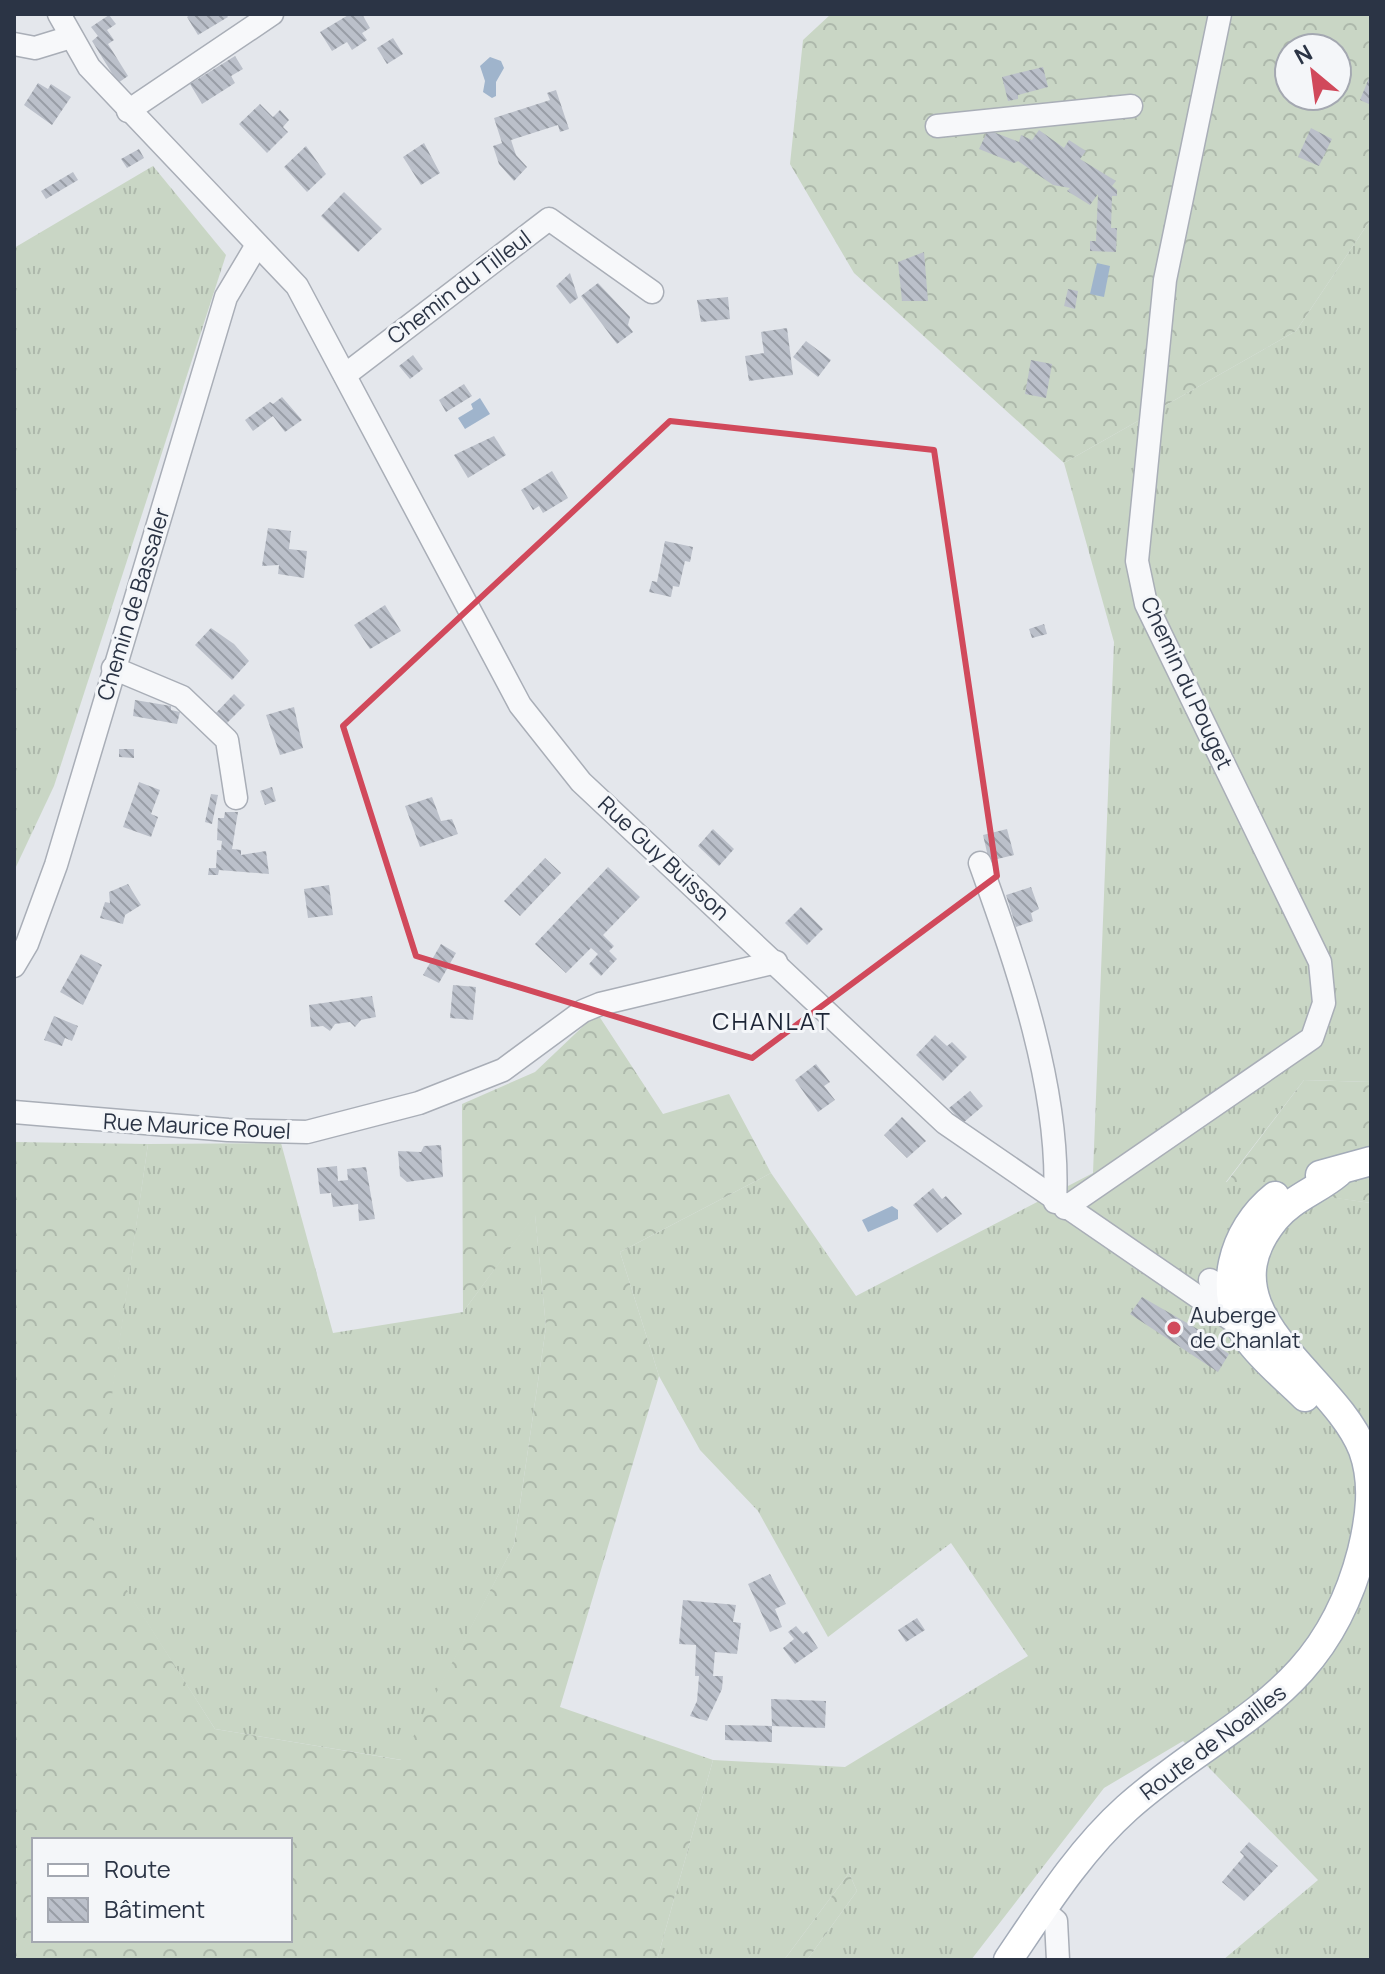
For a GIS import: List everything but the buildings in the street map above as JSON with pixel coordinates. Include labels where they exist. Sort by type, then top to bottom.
[{"type":"main road","points":[[1370,1500],[1344,1438],[1262,1357],[1231,1297],[1230,1274],[1245,1228],[1260,1208],[1276,1195],[1323,1174],[1338,1173],[1371,1161]]},
{"type":"main road","name":"Route de Noailles","points":[[1008,1960],[1042,1909],[1126,1809],[1261,1711],[1302,1670],[1323,1642],[1351,1586],[1362,1553],[1370,1500],[1370,1472],[1362,1448],[1327,1397],[1266,1327],[1257,1309],[1231,1297],[1256,1258],[1275,1219],[1297,1199],[1338,1173]]},
{"type":"street","points":[[128,111],[272,14]]},
{"type":"street","name":"Chemin du Pouget","points":[[1060,1205],[1312,1038],[1324,1003],[1320,962],[1146,604],[1137,561],[1165,280],[1220,14]]},
{"type":"street","points":[[14,44],[35,48],[66,22]]},
{"type":"street","name":"Rue Guy Buisson","points":[[66,22],[89,67],[297,286],[520,705],[581,782],[945,1123],[1060,1205],[1175,1278],[1188,1291],[1231,1297]]},
{"type":"street","points":[[937,126],[1131,106]]},
{"type":"street","name":"Chemin du Tilleul","points":[[345,375],[549,219],[652,292]]},
{"type":"street","name":"Chemin de Bassaler","points":[[14,966],[27,944],[56,865],[226,297],[257,245]]},
{"type":"street","points":[[113,668],[182,697],[227,740],[236,798]]},
{"type":"street","points":[[980,863],[1022,982],[1048,1106],[1060,1205]]},
{"type":"street","name":"Rue Maurice Rouel","points":[[14,1112],[228,1130],[307,1132],[419,1103],[503,1070],[583,1011],[600,1004],[776,962]]},
{"type":"street","points":[[1042,1909],[1056,1921],[1058,1960]]},
{"type":"highlighted area","points":[[670,421],[934,450],[997,876],[752,1058],[416,956],[343,726]]},
{"type":"green space","points":[[831,14],[1371,14],[1371,219],[1296,331],[1064,463],[854,273],[790,164],[803,40]]},
{"type":"green space","points":[[153,166],[226,255],[54,786],[14,871],[14,248]]},
{"type":"green space","points":[[1371,219],[1371,1082],[1304,1080],[1226,1182],[1371,1203],[1371,1960],[1223,1960],[1318,1880],[1183,1741],[1104,1788],[971,1960],[807,1960],[857,1891],[849,1873],[784,1960],[657,1960],[713,1760],[845,1767],[1028,1656],[951,1543],[828,1637],[758,1511],[700,1450],[659,1376],[620,1252],[771,1173],[856,1296],[1093,1173],[1114,642],[1064,463],[1296,331]]},
{"type":"green space","points":[[597,1013],[663,1114],[729,1094],[771,1173],[620,1252],[659,1376],[560,1707],[713,1760],[657,1960],[14,1960],[14,1142],[148,1144],[92,1535],[215,1729],[401,1760],[514,1545],[546,1327],[535,1215],[463,1312],[462,1104],[535,1072]]},
{"type":"green space","points":[[1304,1080],[1371,1082],[1371,1203],[1226,1183]]},
{"type":"green space","points":[[281,1143],[333,1333],[463,1312],[535,1214],[546,1327],[514,1545],[402,1760],[215,1729],[91,1535],[148,1144]]},
{"type":"green space","points":[[849,1873],[857,1891],[807,1960],[784,1960]]},
{"type":"water","points":[[490,57],[501,61],[504,68],[496,82],[496,96],[492,98],[483,92],[485,81],[480,66]]},
{"type":"water","points":[[1097,263],[1110,266],[1104,297],[1090,294]]},
{"type":"water","points":[[480,398],[490,414],[465,429],[458,418],[473,409],[471,404]]},
{"type":"water","points":[[892,1206],[898,1210],[898,1219],[868,1232],[862,1220]]},
{"type":"place","name":"Auberge de Chanlat","points":[[1174,1328]]},
{"type":"district","name":"CHANLAT","points":[[772,1020]]}]
